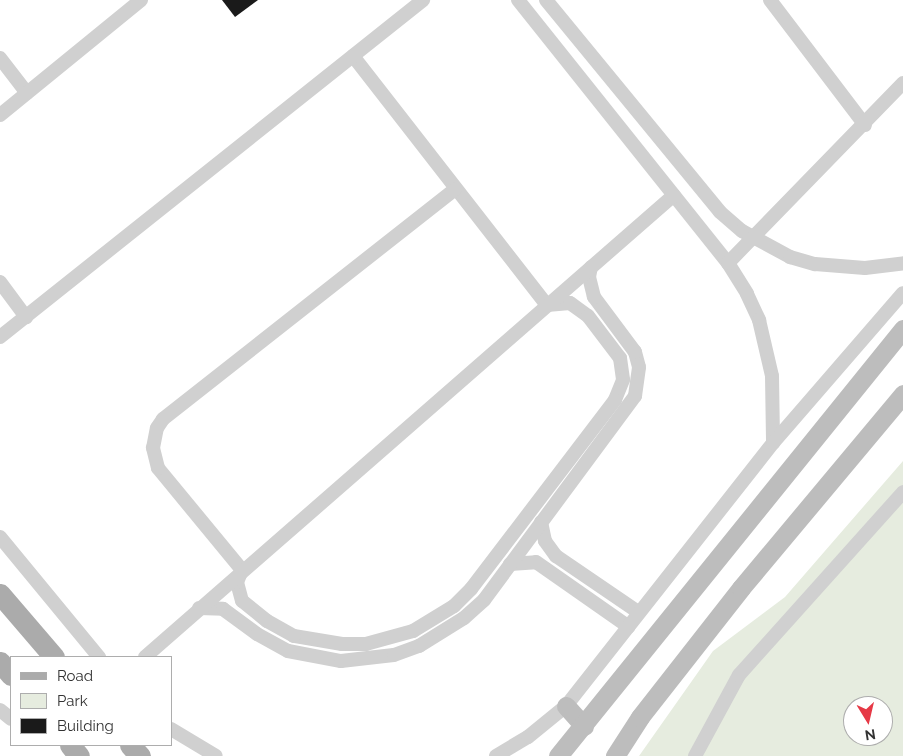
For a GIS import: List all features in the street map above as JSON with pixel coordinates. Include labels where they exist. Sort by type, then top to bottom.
[{"type":"main road","points":[[0,594],[53,656]]},
{"type":"main road","points":[[0,662],[10,674]]},
{"type":"main road","points":[[71,746],[79,756]]},
{"type":"main road","points":[[131,746],[140,756]]},
{"type":"street","points":[[0,115],[141,0]]},
{"type":"street","points":[[0,337],[423,0]]},
{"type":"street","points":[[546,0],[720,212],[755,238],[790,257],[815,264],[865,268],[903,263]]},
{"type":"street","points":[[770,0],[865,125]]},
{"type":"street","points":[[520,1],[728,263],[747,294],[767,347],[774,404],[773,443]]},
{"type":"street","points":[[353,56],[547,305]]},
{"type":"street","points":[[0,58],[27,93]]},
{"type":"street","points":[[728,263],[755,238],[865,125],[903,83]]},
{"type":"street","points":[[242,570],[158,468],[153,448],[157,428],[163,420],[455,189]]},
{"type":"street","points":[[146,656],[242,570],[674,195]]},
{"type":"street","points":[[199,608],[223,609],[257,634],[288,651],[314,658],[368,660],[411,649],[443,634],[484,600],[628,409],[639,382],[635,352],[594,297],[589,282],[591,267]]},
{"type":"street","points":[[0,282],[26,317]]},
{"type":"street","points":[[496,756],[528,737],[566,706],[638,612],[773,443],[903,293]]},
{"type":"street","points":[[242,570],[237,589],[242,601],[280,629],[318,642],[342,644],[390,639],[434,620],[454,606],[471,589],[620,390],[623,374],[620,358],[588,316],[570,303],[547,305]]},
{"type":"street","points":[[558,756],[584,726],[714,560],[903,329]]},
{"type":"street","points":[[615,756],[645,709],[741,588],[903,394]]},
{"type":"street","points":[[695,756],[739,675],[903,492]]},
{"type":"street","points":[[541,522],[545,541],[556,556],[638,612]]},
{"type":"street","points":[[0,537],[98,656]]},
{"type":"street","points":[[510,564],[527,560],[544,566],[628,627]]},
{"type":"street","points":[[566,706],[584,726]]},
{"type":"street","points":[[0,710],[10,718]]},
{"type":"street","points":[[172,730],[216,756]]},
{"type":"green space","points":[[903,461],[903,756],[639,756],[713,651],[785,597]]},
{"type":"building","points":[[222,0],[258,0],[235,17]]}]
